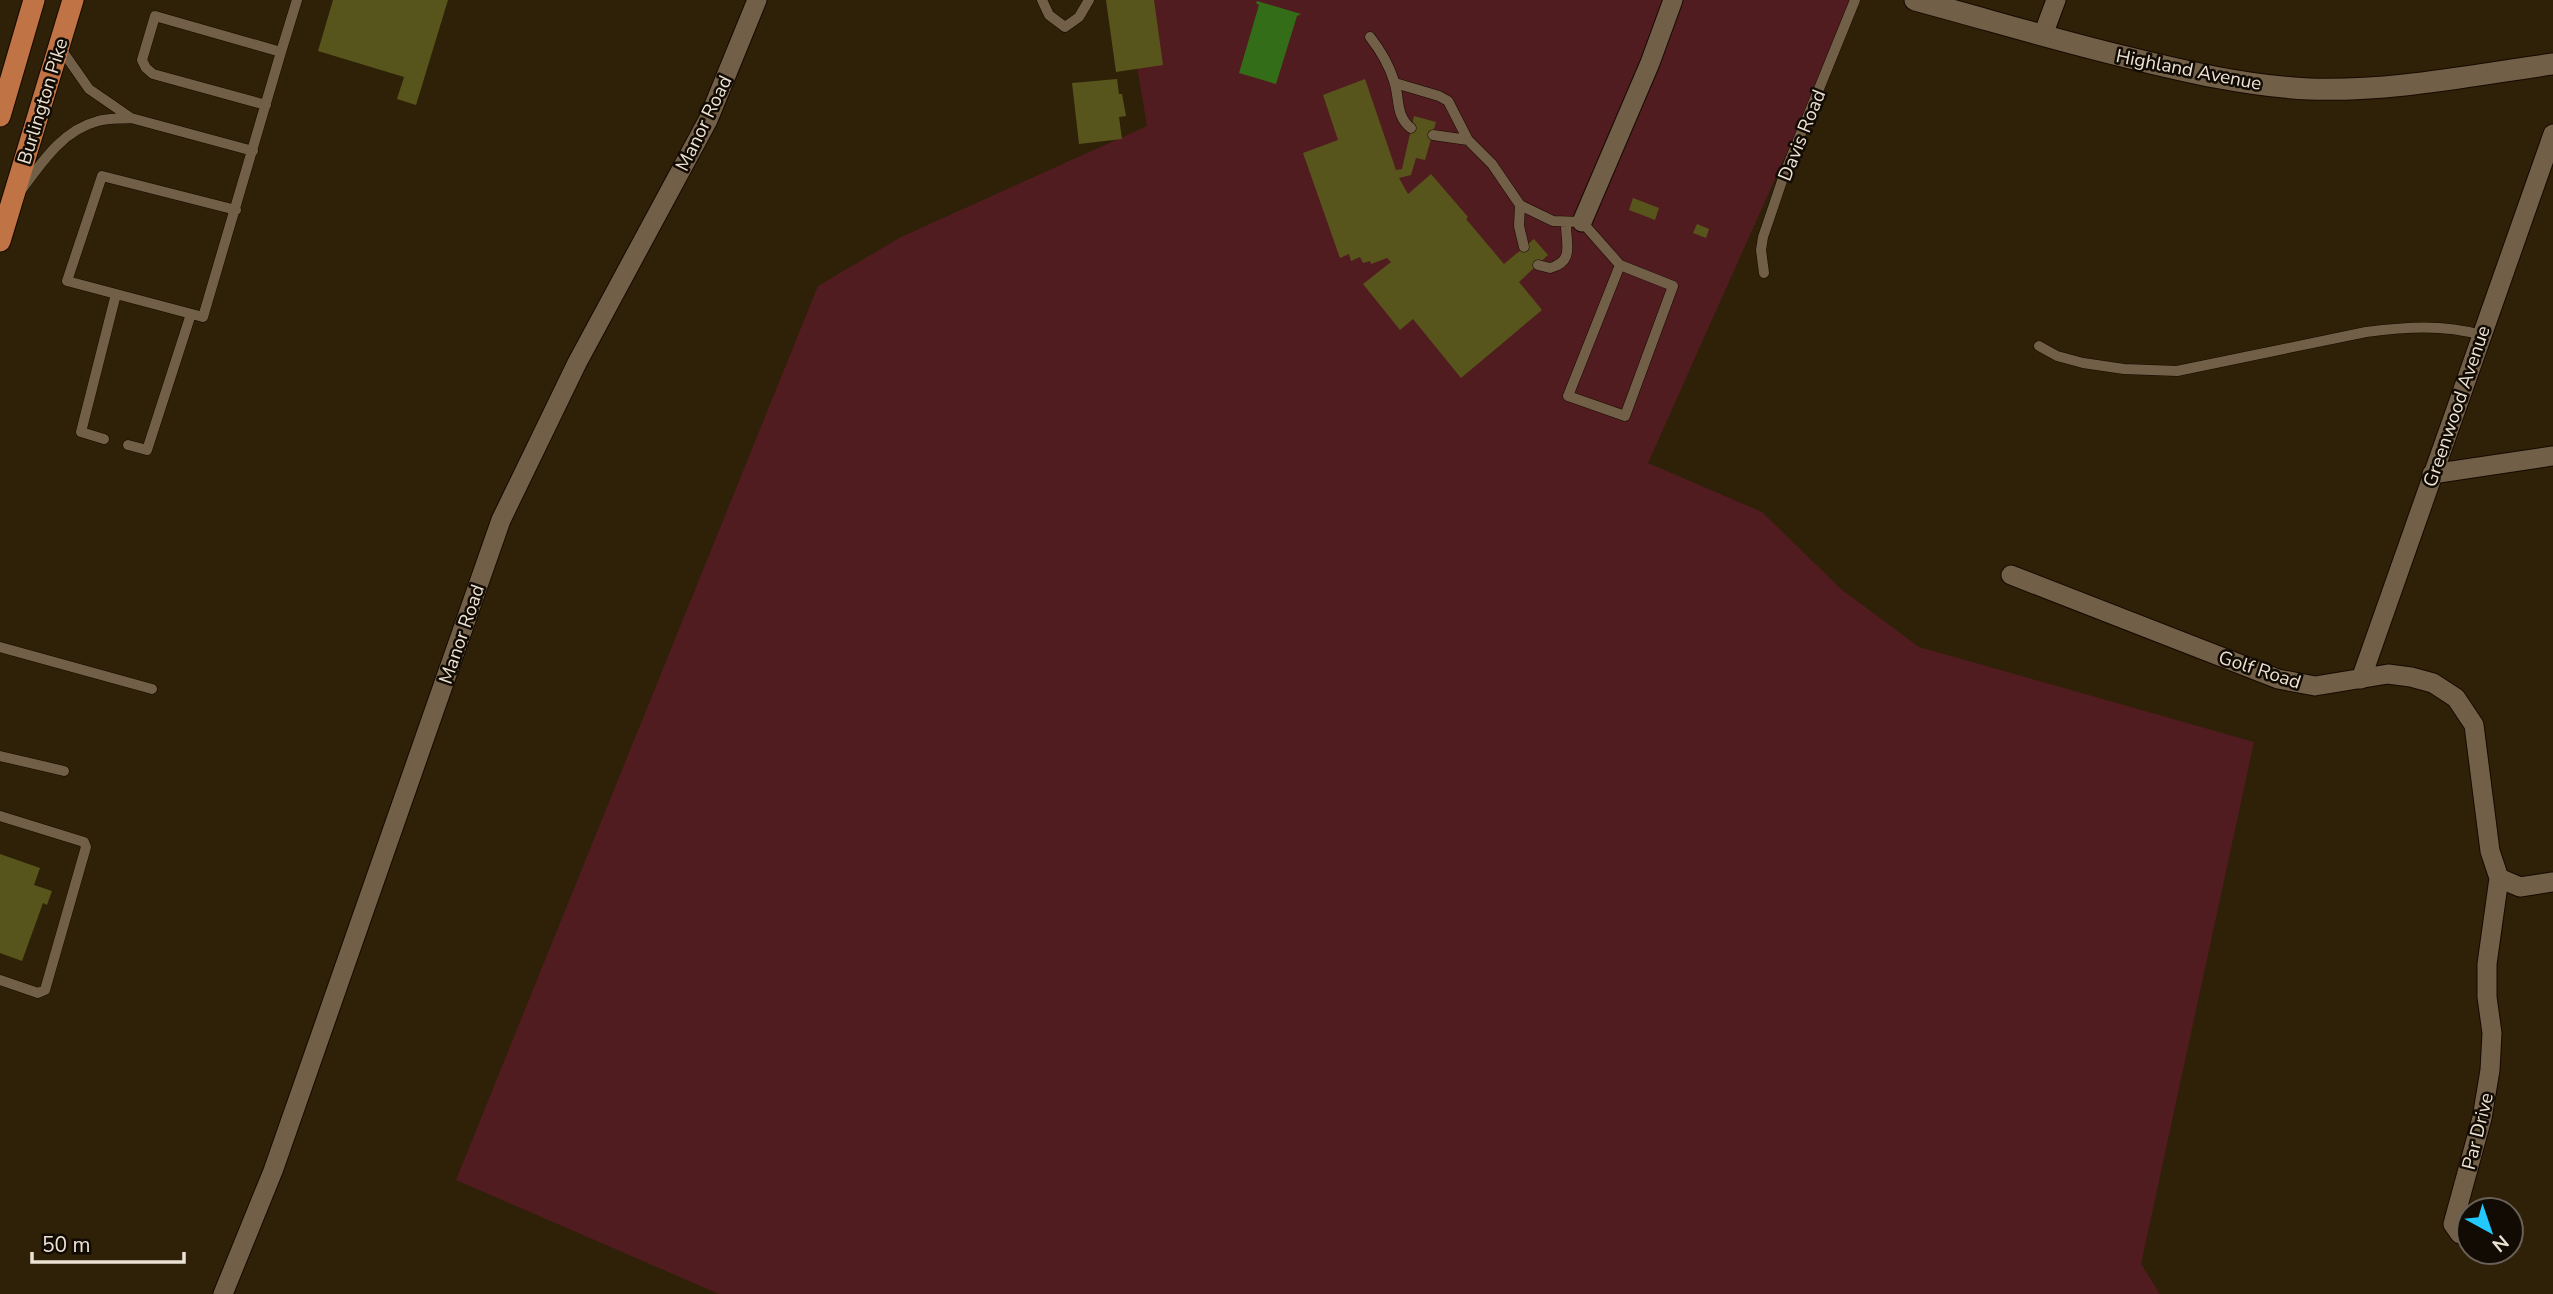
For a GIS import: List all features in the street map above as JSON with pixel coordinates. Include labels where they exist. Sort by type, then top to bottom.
[{"type":"highway","name":"Burlington Pike","points":[[0,116],[34,0]]},
{"type":"highway","name":"Burlington Pike","points":[[0,242],[73,0]]},
{"type":"street","name":"Manor Road","points":[[223,1294],[259,1208],[501,520],[577,363],[708,120],[758,0]]},
{"type":"street","points":[[1574,222],[1650,63],[1673,0]]},
{"type":"street","name":"Highland Avenue","points":[[1915,0],[2164,68],[2236,82],[2311,89],[2417,83],[2553,64]]},
{"type":"street","points":[[2043,35],[2056,0]]},
{"type":"street","name":"Greenwood Avenue","points":[[2361,679],[2553,134]]},
{"type":"street","points":[[2432,474],[2553,456]]},
{"type":"street","name":"Golf Road","points":[[2011,575],[2278,679],[2315,686],[2388,674],[2432,682],[2456,698],[2474,725],[2490,850],[2499,878],[2487,964],[2491,1066]]},
{"type":"street","points":[[2499,878],[2520,887],[2553,882]]},
{"type":"street","name":"Par Drive","points":[[2461,1196],[2483,1118],[2491,1066]]},
{"type":"lane","points":[[236,211],[102,176],[67,281],[203,317],[236,211],[297,0]]},
{"type":"lane","points":[[1042,0],[1049,15],[1065,27],[1079,17],[1089,0]]},
{"type":"lane","name":"Davis Road","points":[[1764,273],[1761,250],[1764,233],[1784,176],[1855,0]]},
{"type":"lane","points":[[266,105],[153,74],[142,60],[155,16],[281,52]]},
{"type":"lane","points":[[1370,37],[1383,55],[1395,83],[1400,114],[1411,128]]},
{"type":"lane","points":[[59,46],[89,89],[131,118],[253,151]]},
{"type":"lane","points":[[1395,83],[1448,101],[1468,140],[1492,164],[1520,205],[1553,221],[1574,222],[1620,265],[1673,286],[1625,416],[1569,396],[1620,265]]},
{"type":"lane","points":[[11,204],[53,148],[78,130],[99,121],[131,118]]},
{"type":"lane","points":[[1433,135],[1468,140]]},
{"type":"lane","points":[[1520,205],[1519,226],[1524,247]]},
{"type":"lane","points":[[1538,265],[1553,268],[1565,260],[1574,222]]},
{"type":"lane","points":[[104,439],[80,432],[116,294]]},
{"type":"lane","points":[[128,445],[147,450],[191,314]]},
{"type":"lane","points":[[2039,346],[2057,356],[2083,363],[2124,369],[2177,371],[2397,328],[2460,329],[2481,335]]},
{"type":"lane","points":[[0,647],[152,689]]},
{"type":"lane","points":[[0,755],[64,771]]},
{"type":"lane","points":[[0,816],[84,842],[86,847],[45,990],[38,993],[0,980]]},
{"type":"shaded area","points":[[1126,0],[1855,0],[1648,463],[1762,512],[1842,590],[1919,647],[2254,742],[2141,1264],[2160,1294],[719,1294],[456,1180],[818,286],[901,237],[1147,126]]},
{"type":"shaded area","points":[[1257,1],[1301,14],[1297,16],[1276,84],[1239,73],[1259,5]]},
{"type":"building","points":[[333,0],[448,0],[416,105],[397,99],[404,77],[318,51]]},
{"type":"building","points":[[1106,0],[1154,0],[1163,65],[1116,72]]},
{"type":"building","points":[[1117,79],[1126,116],[1119,117],[1122,139],[1079,144],[1072,83]]},
{"type":"building","points":[[1365,79],[1396,170],[1402,169],[1414,116],[1436,122],[1425,160],[1416,158],[1411,175],[1399,178],[1408,194],[1431,174],[1504,264],[1534,239],[1548,255],[1519,282],[1542,310],[1461,378],[1413,319],[1400,330],[1363,284],[1391,262],[1387,258],[1371,264],[1370,261],[1363,263],[1360,257],[1351,261],[1349,254],[1340,258],[1303,153],[1338,140],[1323,95]]},
{"type":"building","points":[[1633,198],[1659,208],[1655,220],[1629,210]]},
{"type":"building","points":[[1697,224],[1709,229],[1706,238],[1693,233]]},
{"type":"building","points":[[0,854],[40,868],[34,885],[52,891],[47,905],[43,903],[22,961],[0,953]]}]
